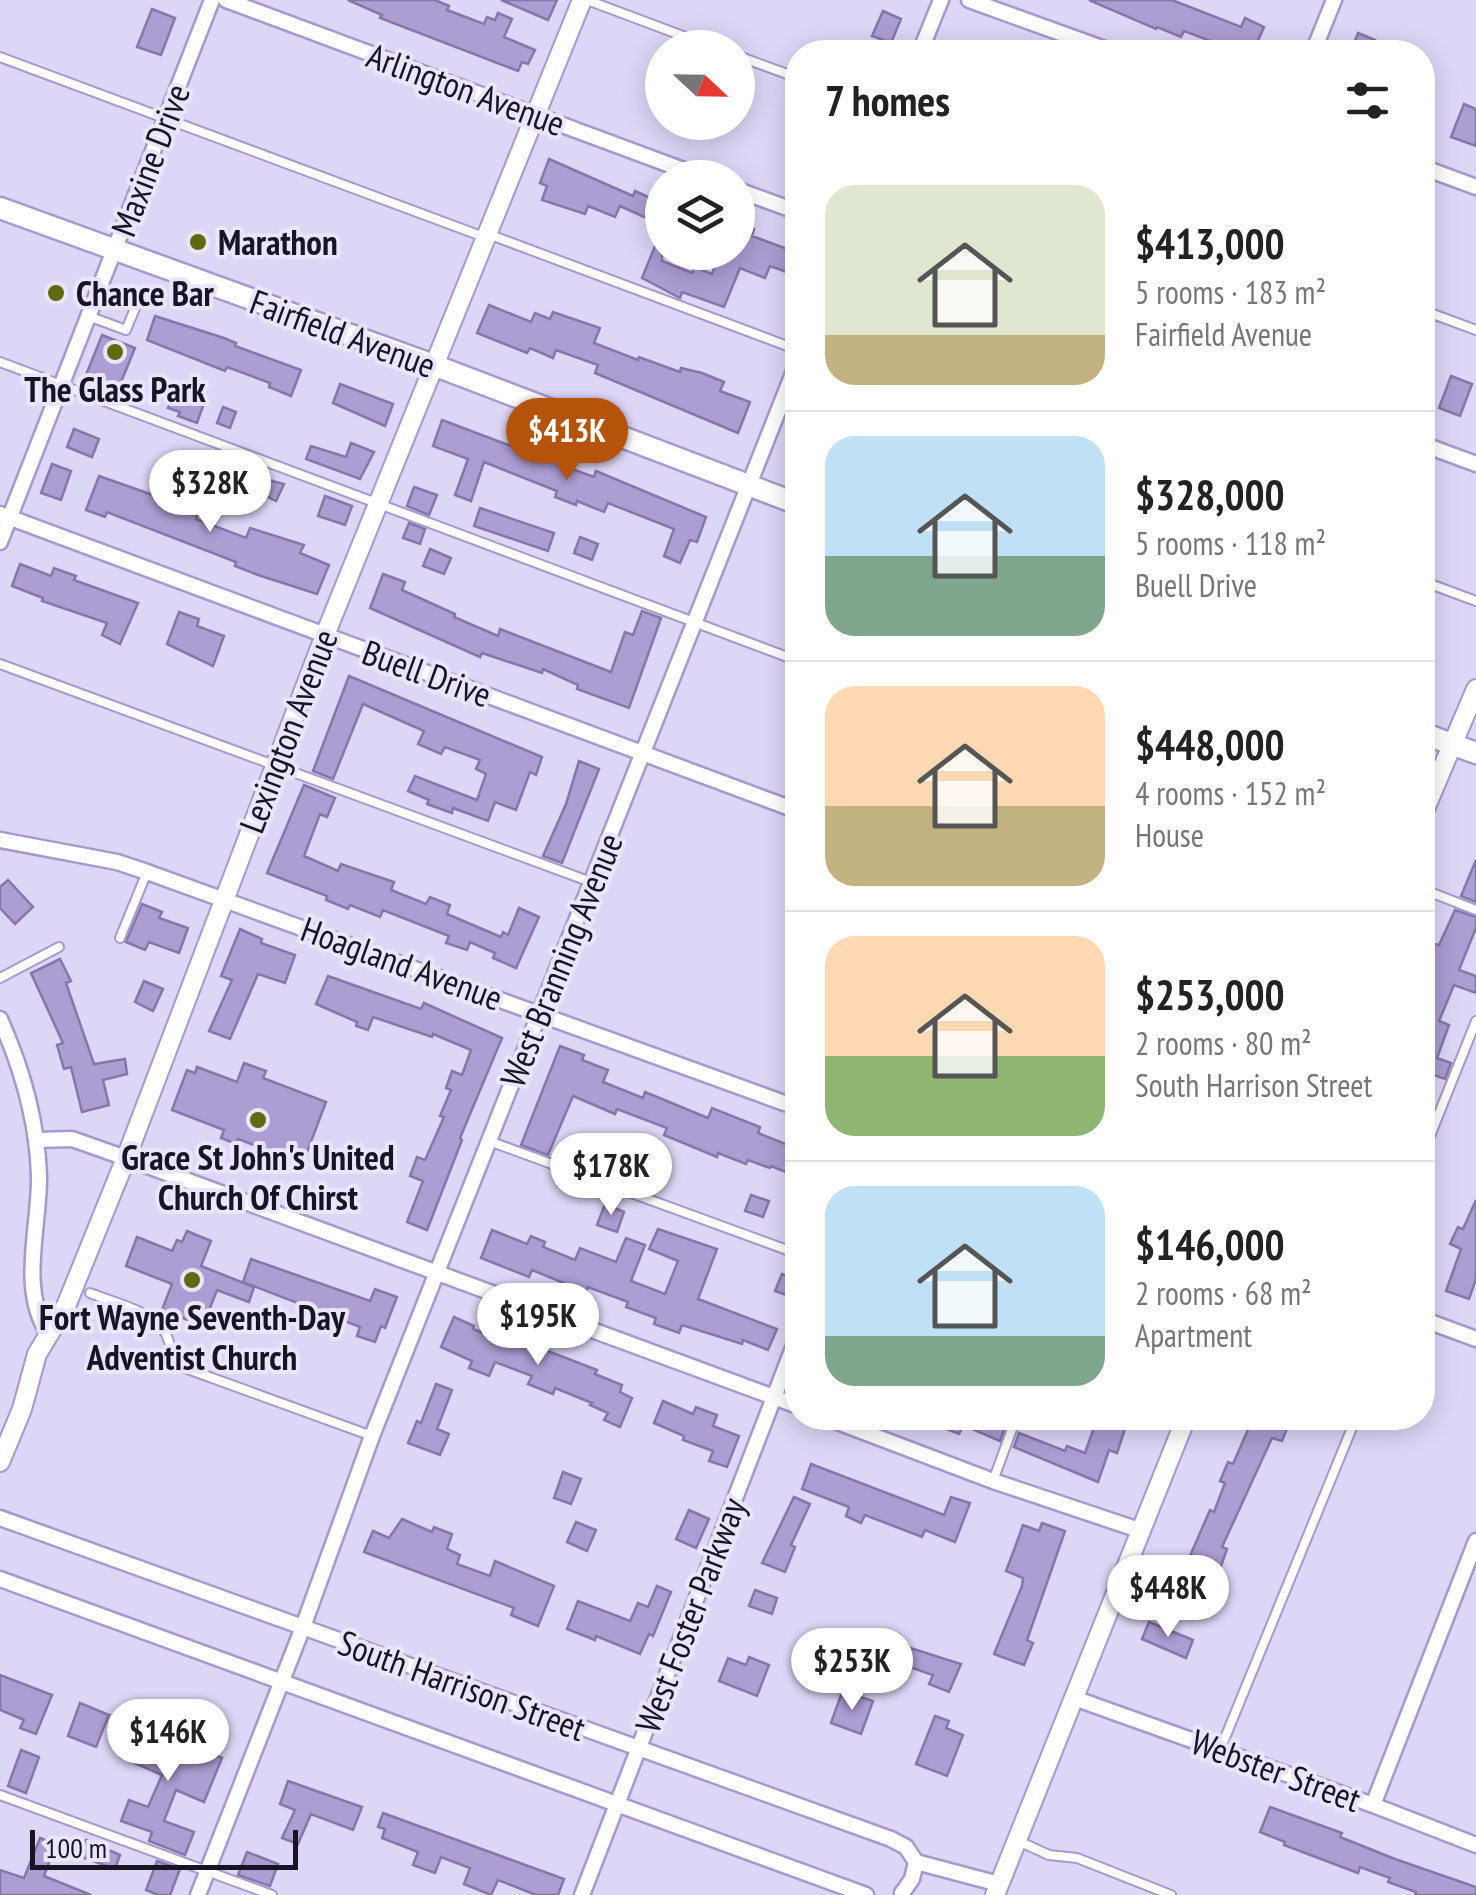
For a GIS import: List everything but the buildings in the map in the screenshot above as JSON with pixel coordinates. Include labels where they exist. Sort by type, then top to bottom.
[{"type":"main road","name":"Fairfield Avenue","points":[[0,208],[436,366],[785,499]]},
{"type":"main road","points":[[1435,737],[1476,753]]},
{"type":"street","name":"Maxine Drive","points":[[0,542],[5,516],[116,249],[212,0]]},
{"type":"street","name":"Arlington Avenue","points":[[226,0],[657,160]]},
{"type":"street","name":"Lexington Avenue","points":[[0,1462],[47,1332],[66,1306],[126,1158],[274,766],[485,235],[585,0]]},
{"type":"street","points":[[925,40],[941,0]]},
{"type":"street","points":[[969,0],[1081,40]]},
{"type":"street","points":[[1318,40],[1334,0]]},
{"type":"street","points":[[1435,172],[1476,187]]},
{"type":"street","points":[[755,196],[785,207]]},
{"type":"street","name":"West Branning Avenue","points":[[198,1895],[303,1627],[372,1436],[785,394]]},
{"type":"street","points":[[1435,449],[1476,464]]},
{"type":"street","name":"Buell Drive","points":[[5,516],[785,806]]},
{"type":"street","points":[[1435,787],[1476,689]]},
{"type":"street","name":"Hoagland Avenue","points":[[0,840],[100,858],[147,872],[785,1103]]},
{"type":"street","points":[[0,1019],[25,1086],[36,1140],[38,1209],[33,1291],[34,1306],[47,1332]]},
{"type":"street","points":[[36,1140],[72,1140],[126,1158],[785,1401]]},
{"type":"street","points":[[1435,1324],[1476,1339]]},
{"type":"street","name":"West Foster Parkway","points":[[582,1895],[785,1367]]},
{"type":"street","points":[[858,1430],[992,1481],[1140,1530]]},
{"type":"street","points":[[997,1889],[1181,1430]]},
{"type":"street","name":"South Harrison Street","points":[[0,1518],[890,1840],[906,1847],[916,1862],[997,1889]]},
{"type":"street","points":[[1373,1804],[1476,1542]]},
{"type":"street","name":"South Harrison Street","points":[[0,1579],[866,1895]]},
{"type":"street","name":"Webster Street","points":[[1074,1698],[1373,1804],[1476,1846]]},
{"type":"street","points":[[902,1894],[912,1879],[916,1862]]},
{"type":"lane","points":[[585,0],[666,30]]},
{"type":"lane","points":[[0,57],[785,345]]},
{"type":"lane","points":[[755,62],[785,73]]},
{"type":"lane","points":[[88,316],[126,330],[141,294]]},
{"type":"lane","points":[[1435,315],[1476,330]]},
{"type":"lane","points":[[0,362],[785,656]]},
{"type":"lane","points":[[1435,586],[1476,600]]},
{"type":"lane","points":[[0,664],[591,882]]},
{"type":"lane","points":[[120,938],[147,872]]},
{"type":"lane","points":[[1435,894],[1476,910]]},
{"type":"lane","points":[[0,978],[58,948]]},
{"type":"lane","points":[[1435,1124],[1476,1021]]},
{"type":"lane","points":[[489,1141],[785,1249]]},
{"type":"lane","points":[[90,1294],[146,1315],[164,1332],[175,1363],[182,1367],[372,1436]]},
{"type":"lane","points":[[992,1481],[1011,1430]]},
{"type":"lane","points":[[1220,1750],[1351,1430]]},
{"type":"lane","points":[[0,1794],[272,1895]]},
{"type":"lane","points":[[1016,1840],[1050,1855],[1077,1858],[1171,1895]]},
{"type":"place","name":"Marathon","points":[[198,242]]},
{"type":"place","name":"Chance Bar","points":[[56,293]]},
{"type":"place","name":"The Glass Park","points":[[115,352]]},
{"type":"place","name":"Grace St John's United Church Of Chirst","points":[[258,1120]]},
{"type":"place","name":"Fort Wayne Seventh-Day Adventist Church","points":[[192,1280]]}]
